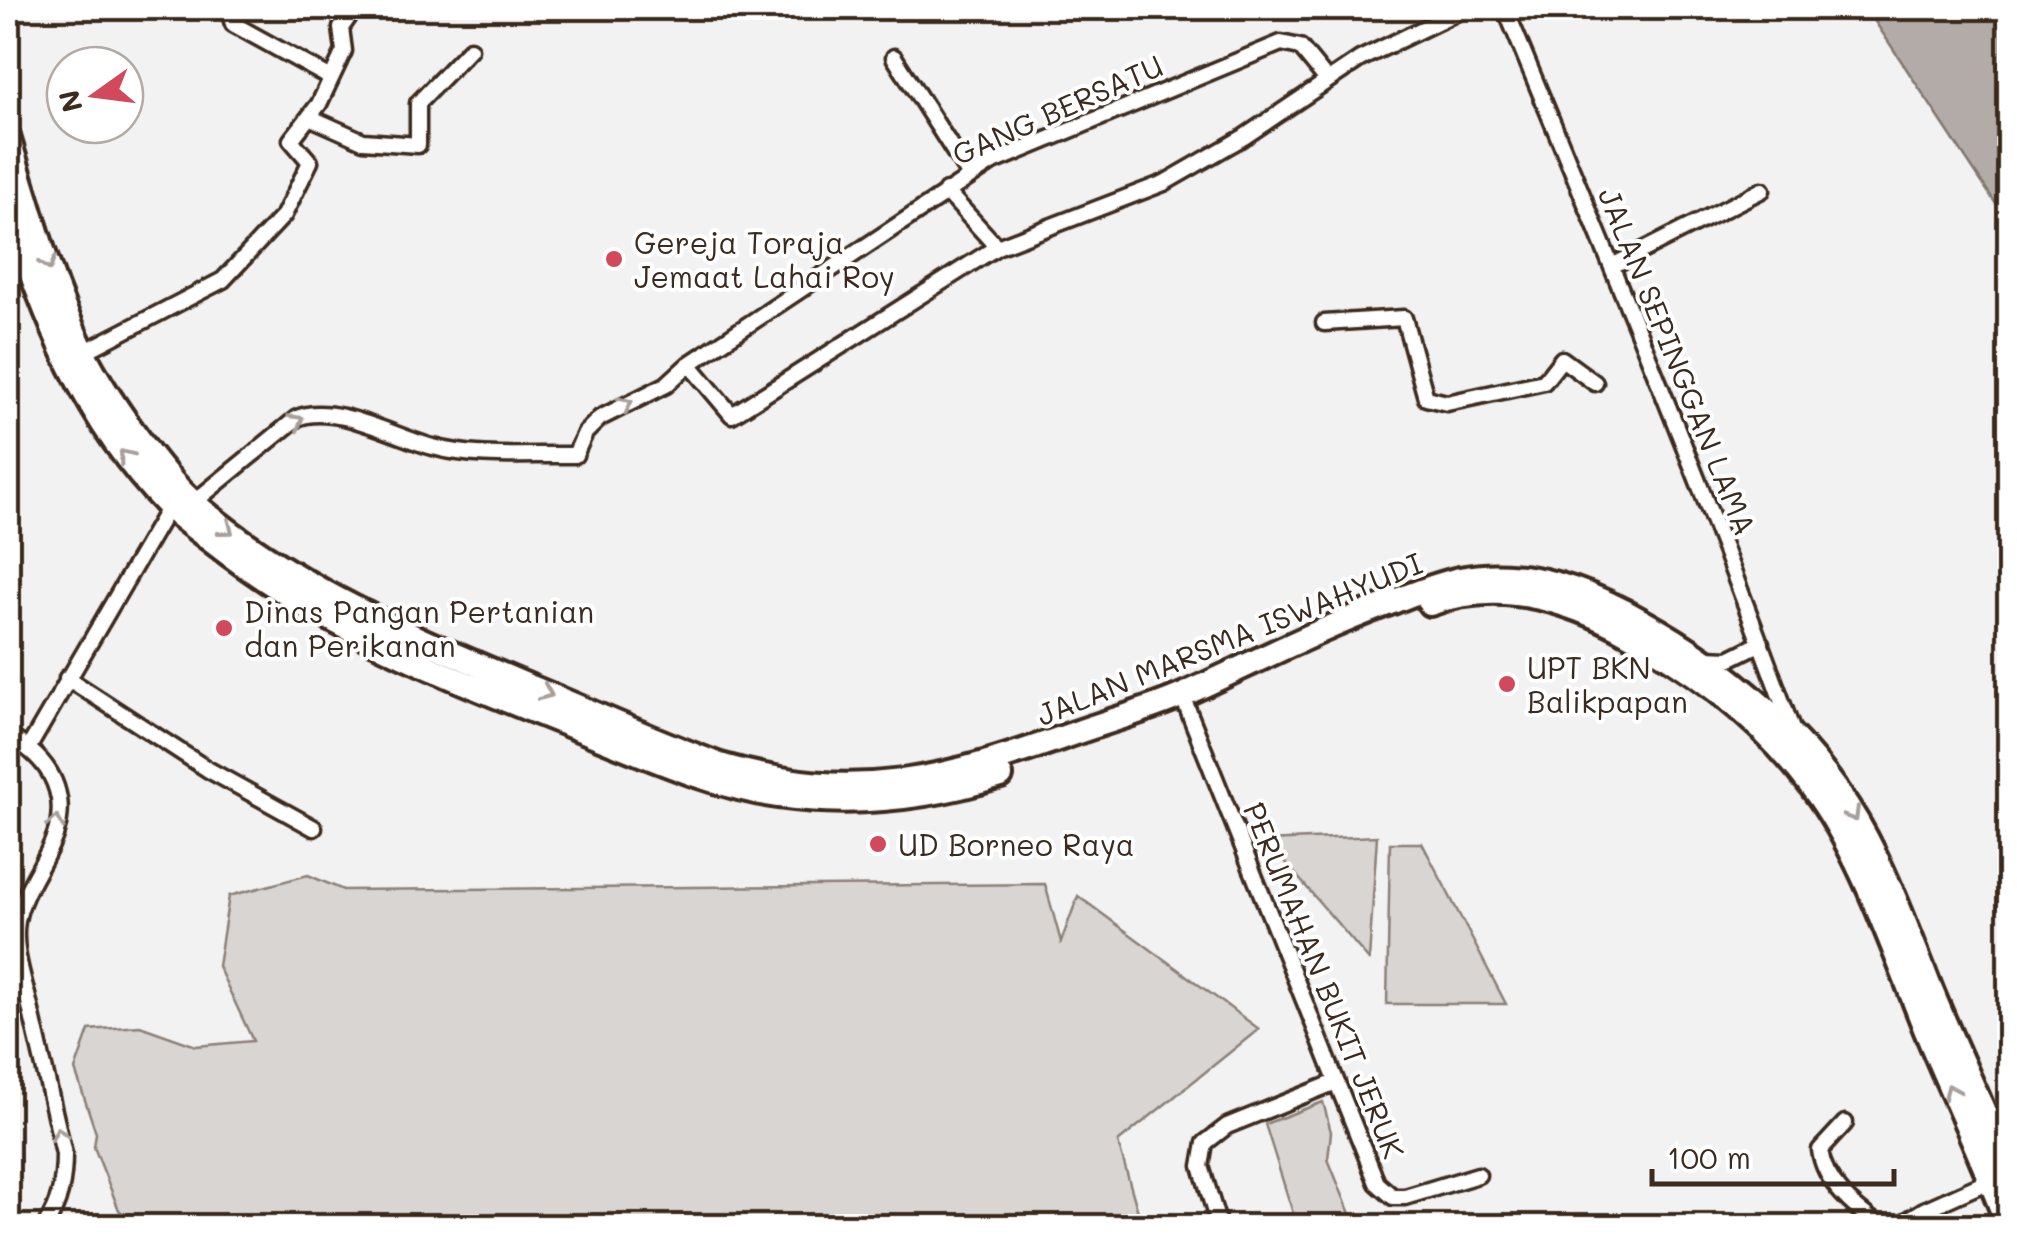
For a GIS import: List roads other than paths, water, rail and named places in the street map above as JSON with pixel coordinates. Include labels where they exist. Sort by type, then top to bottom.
[{"type":"highway","name":"JALAN MARSMA ISWAHYUDI","points":[[8,138],[52,277],[84,352],[107,392],[172,481],[255,549],[374,618],[692,754],[745,772],[819,784],[910,782],[1000,761],[1184,702]]},
{"type":"highway","name":"JALAN MARSMA ISWAHYUDI","points":[[8,208],[67,364],[119,450],[169,507],[252,573],[364,638],[466,685],[679,768],[774,795],[867,802],[950,791],[1005,775],[1184,702],[1373,609],[1437,585],[1486,576],[1536,580],[1595,597],[1678,641],[1806,782],[1889,916]]},
{"type":"highway","name":"JALAN MARSMA ISWAHYUDI","points":[[1693,661],[1749,694],[1795,737],[1837,790],[1860,826],[1889,916]]},
{"type":"highway","points":[[1889,916],[2000,1177],[2008,1226]]},
{"type":"street","points":[[228,8],[233,24],[332,78]]},
{"type":"street","points":[[84,352],[223,280],[284,215],[310,162],[291,140],[332,78],[344,51],[341,28],[355,8]]},
{"type":"street","points":[[689,364],[732,415],[997,246],[1164,182],[1244,137],[1326,80],[1389,44],[1466,8]]},
{"type":"street","name":"JALAN SEPINGGAN LAMA","points":[[1506,8],[1761,642],[1795,737],[1806,782]]},
{"type":"street","name":"GANG BERSATU","points":[[193,502],[297,418],[316,412],[436,448],[575,455],[585,433],[600,418],[666,384],[689,364],[774,311],[968,176],[1008,156],[1281,42],[1300,47],[1326,80]]},
{"type":"street","points":[[309,117],[364,141],[418,145],[418,104],[470,49]]},
{"type":"street","points":[[894,57],[968,176]]},
{"type":"street","points":[[1612,266],[1762,190]]},
{"type":"street","points":[[946,191],[997,246]]},
{"type":"street","points":[[1324,323],[1404,318],[1426,398],[1447,402],[1544,382],[1562,359],[1595,383]]},
{"type":"street","points":[[29,747],[169,507]]},
{"type":"street","points":[[1693,661],[1729,659],[1761,642]]},
{"type":"street","points":[[67,678],[206,769],[314,828]]},
{"type":"street","name":"PERUMAHAN BUKIT JERUK","points":[[1184,702],[1372,1174],[1384,1191],[1393,1196],[1478,1176]]},
{"type":"street","points":[[8,736],[29,747],[48,770],[59,798],[59,820],[53,838],[16,923],[21,966],[64,1154],[64,1183],[46,1226]]},
{"type":"street","points":[[1219,1226],[1201,1166],[1205,1143],[1226,1126],[1336,1082]]},
{"type":"street","points":[[1845,1123],[1820,1150],[1821,1160],[1834,1184],[1880,1226]]},
{"type":"street","points":[[1898,1226],[1924,1210],[2000,1177]]},
{"type":"place","name":"Gereja Toraja Jemaat Lahai Roy","points":[[614,259]]},
{"type":"place","name":"Dinas Pangan Pertanian dan Perikanan","points":[[224,628]]},
{"type":"place","name":"UPT BKN Balikpapan","points":[[1507,684]]},
{"type":"place","name":"UD Borneo Raya","points":[[878,844]]}]
